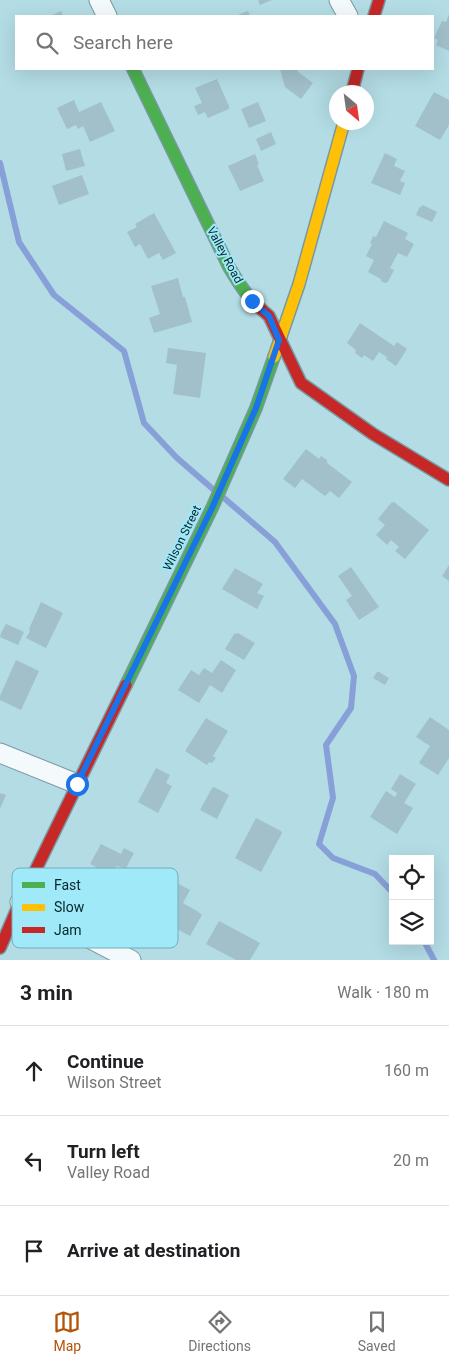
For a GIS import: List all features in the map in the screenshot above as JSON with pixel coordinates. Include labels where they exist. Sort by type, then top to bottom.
[{"type":"main road","points":[[374,15],[379,0]]},
{"type":"main road","name":"Valley Road","points":[[133,70],[229,267],[252,301],[269,316],[301,383],[374,434],[449,480]]},
{"type":"main road","points":[[354,85],[358,70]]},
{"type":"main road","name":"Wilson Street","points":[[36,868],[212,508],[256,408],[299,284],[342,130]]},
{"type":"main road","name":"Wilson Street","points":[[0,948],[12,920]]},
{"type":"street","points":[[99,0],[106,15]]},
{"type":"street","points":[[339,0],[347,15]]},
{"type":"street","points":[[0,753],[77,784]]},
{"type":"street","points":[[108,948],[131,960]]},
{"type":"building","points":[[258,0],[272,0],[260,5]]},
{"type":"building","points":[[61,11],[63,15],[52,15]]},
{"type":"building","points":[[248,11],[250,15],[238,15]]},
{"type":"building","points":[[449,14],[449,51],[436,45],[438,40],[434,38],[442,21],[446,22]]},
{"type":"building","points":[[280,70],[298,70],[297,71],[313,83],[301,99],[285,87]]},
{"type":"building","points":[[217,79],[229,109],[208,118],[205,112],[198,115],[194,106],[202,103],[195,88]]},
{"type":"building","points":[[434,92],[449,100],[449,125],[440,140],[415,126]]},
{"type":"building","points":[[74,100],[79,112],[101,102],[115,131],[90,142],[83,126],[78,129],[76,125],[67,129],[57,108]]},
{"type":"building","points":[[258,102],[266,121],[249,128],[241,109]]},
{"type":"building","points":[[271,132],[276,144],[261,151],[256,139]]},
{"type":"building","points":[[80,149],[85,166],[66,171],[62,154]]},
{"type":"building","points":[[385,153],[397,159],[394,166],[405,171],[400,181],[405,183],[400,195],[371,183]]},
{"type":"building","points":[[255,154],[259,164],[257,165],[264,181],[240,191],[228,166]]},
{"type":"building","points":[[82,175],[89,194],[59,205],[52,186]]},
{"type":"building","points":[[423,205],[437,212],[432,222],[416,215],[419,208]]},
{"type":"building","points":[[154,213],[176,253],[163,260],[159,253],[148,259],[140,244],[135,247],[127,232],[137,227],[135,224]]},
{"type":"building","points":[[384,221],[408,233],[405,239],[414,244],[407,257],[398,253],[390,268],[394,270],[388,282],[385,283],[368,272],[374,260],[366,256],[372,244],[370,243],[373,236],[376,237]]},
{"type":"building","points":[[178,278],[192,322],[154,333],[149,318],[160,314],[151,286]]},
{"type":"building","points":[[360,323],[394,346],[397,342],[407,349],[396,366],[379,352],[373,361],[364,355],[362,358],[355,353],[356,350],[347,343]]},
{"type":"building","points":[[168,348],[206,353],[200,398],[173,394],[177,365],[166,363]]},
{"type":"building","points":[[306,449],[319,459],[321,456],[327,460],[327,463],[352,482],[339,498],[330,491],[325,496],[302,479],[295,488],[283,479]]},
{"type":"building","points":[[394,502],[429,530],[405,559],[395,551],[399,547],[391,540],[387,545],[376,535],[385,525],[378,519]]},
{"type":"building","points":[[449,565],[449,581],[442,576]]},
{"type":"building","points":[[351,567],[379,607],[359,620],[346,600],[352,596],[338,576]]},
{"type":"building","points":[[235,568],[263,584],[257,593],[264,596],[257,609],[222,589]]},
{"type":"building","points":[[41,602],[63,613],[46,648],[26,638]]},
{"type":"building","points":[[6,624],[24,632],[18,645],[0,637]]},
{"type":"building","points":[[238,633],[255,643],[244,660],[225,649],[234,634]]},
{"type":"building","points":[[16,660],[39,671],[21,710],[0,700]]},
{"type":"building","points":[[221,660],[236,670],[222,693],[210,685],[199,703],[178,690],[191,670],[199,675],[204,668],[212,673]]},
{"type":"building","points":[[377,672],[389,678],[385,685],[373,678]]},
{"type":"building","points":[[430,717],[449,730],[449,758],[438,775],[419,763],[430,746],[416,737]]},
{"type":"building","points":[[206,718],[228,731],[213,756],[216,758],[207,765],[185,751]]},
{"type":"building","points":[[156,768],[170,775],[166,783],[172,786],[158,813],[138,802]]},
{"type":"building","points":[[400,774],[416,784],[404,803],[413,808],[397,834],[370,817],[386,791],[395,797],[397,793],[391,789]]},
{"type":"building","points":[[214,787],[229,795],[217,819],[200,810]]},
{"type":"building","points":[[0,793],[6,795],[0,809]]},
{"type":"building","points":[[256,818],[282,833],[261,872],[235,858]]},
{"type":"building","points":[[101,844],[121,854],[124,848],[134,853],[126,868],[116,866],[116,868],[98,868],[90,864]]},
{"type":"building","points":[[178,884],[190,890],[183,903],[202,915],[190,936],[178,930]]},
{"type":"building","points":[[219,921],[260,943],[250,960],[236,960],[206,944]]},
{"type":"waterway","points":[[0,163],[19,242],[54,295],[124,351],[144,423],[177,458],[214,490]]},
{"type":"waterway","points":[[224,498],[275,542],[335,624],[354,676],[351,708],[326,745],[333,798],[319,844],[333,858],[375,874],[389,889]]},
{"type":"waterway","points":[[426,945],[434,960]]},
{"type":"traffic: fast","points":[[133,70],[229,267],[239,284],[261,309]]},
{"type":"traffic: fast","points":[[126,685],[212,508],[256,408],[274,357]]},
{"type":"traffic: slow","points":[[274,357],[299,284],[342,130]]},
{"type":"traffic: jam","points":[[374,15],[379,0]]},
{"type":"traffic: jam","points":[[354,85],[358,70]]},
{"type":"traffic: jam","points":[[261,309],[269,316],[301,383],[373,434],[449,480]]},
{"type":"traffic: jam","points":[[37,868],[126,685]]},
{"type":"traffic: jam","points":[[0,948],[12,920]]},
{"type":"route","points":[[77,784],[212,508],[256,408],[279,340],[269,316],[252,301]]}]
